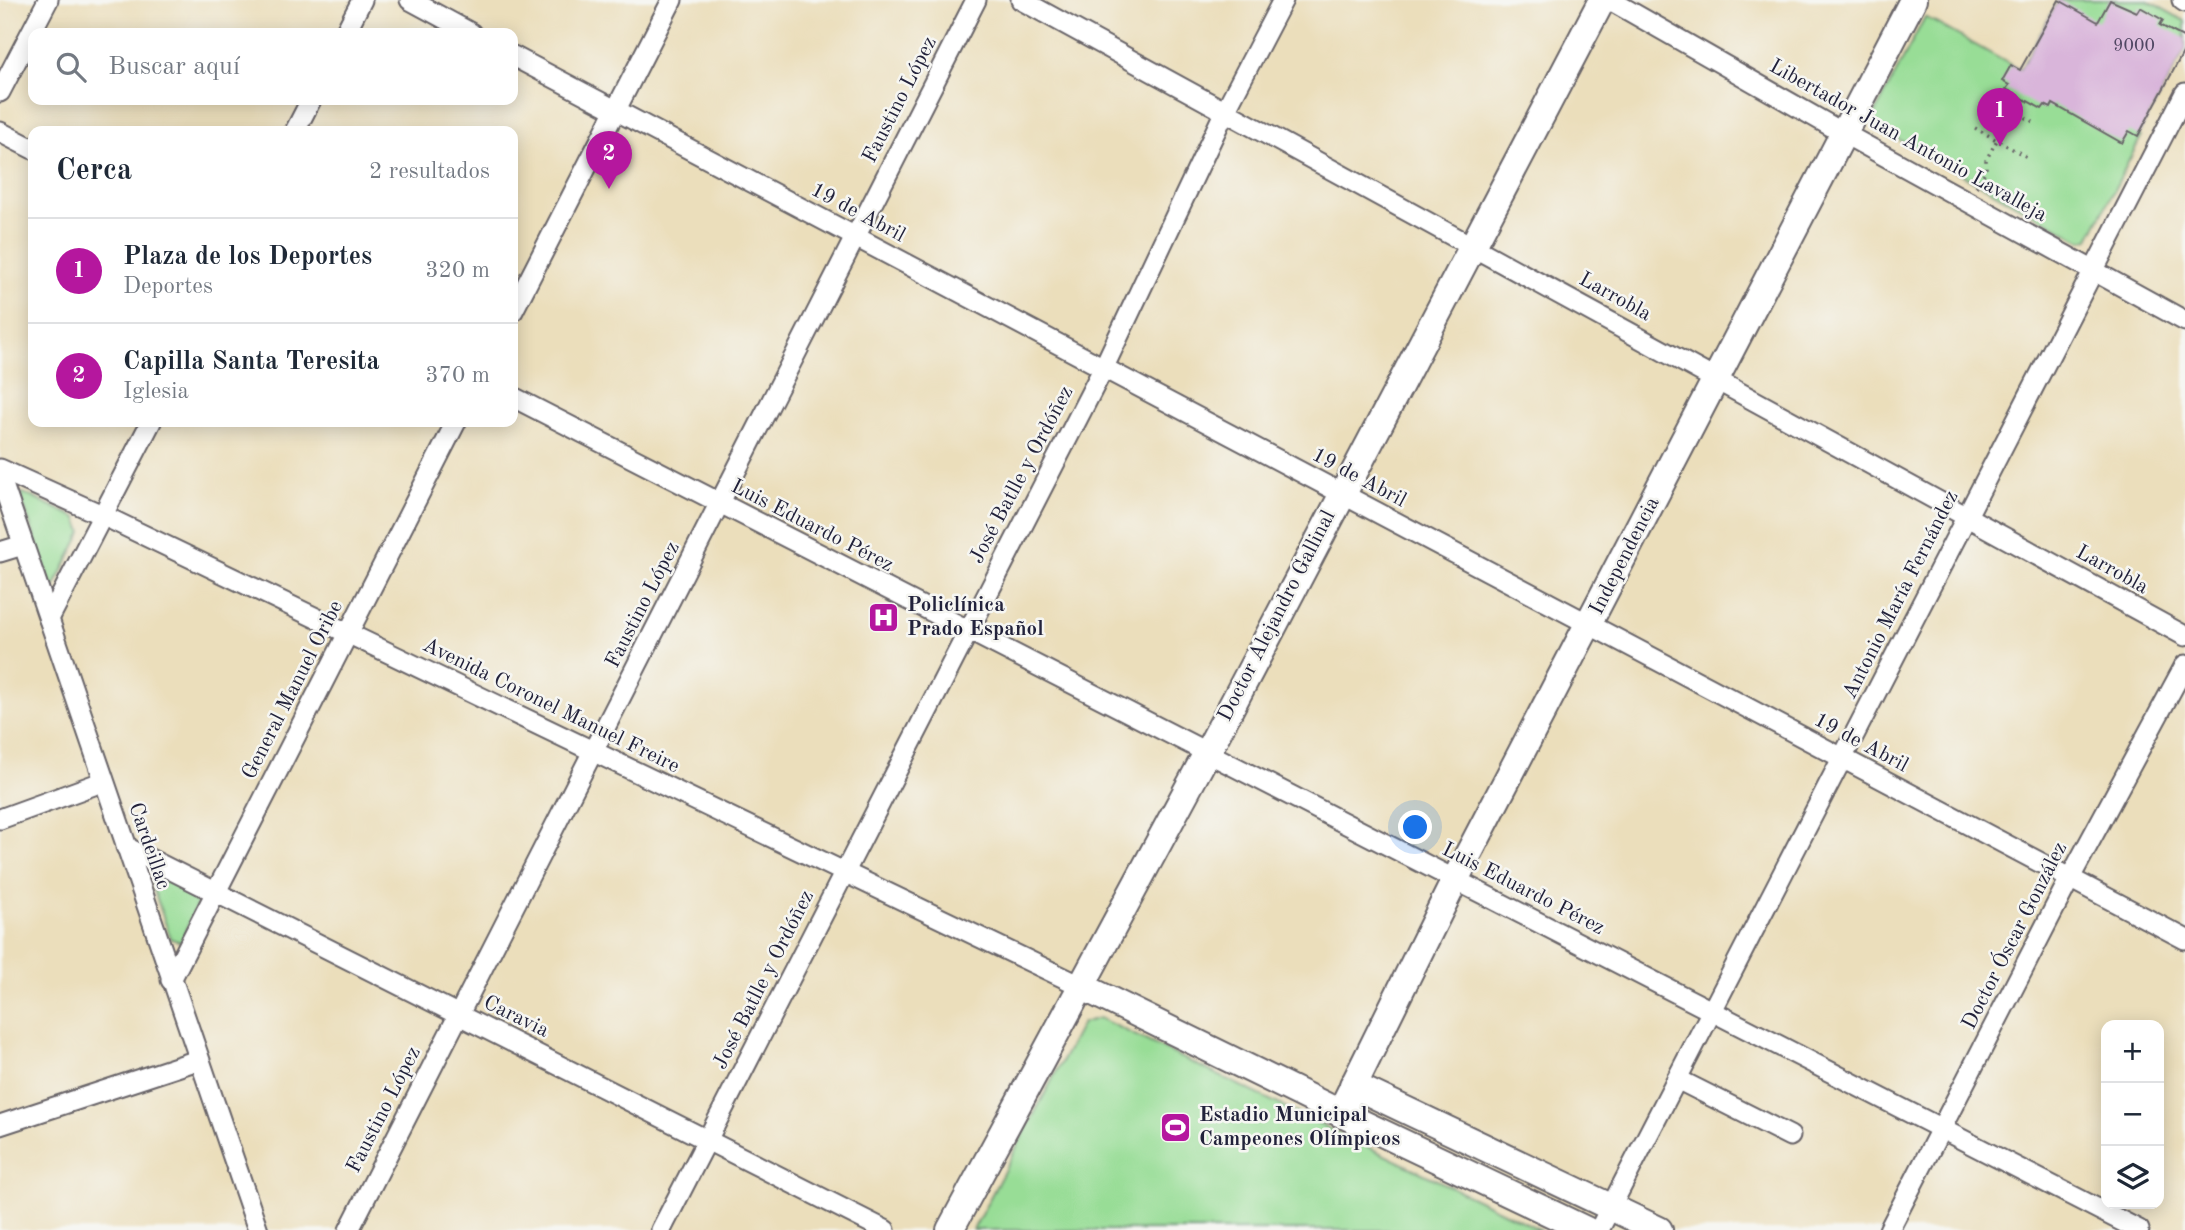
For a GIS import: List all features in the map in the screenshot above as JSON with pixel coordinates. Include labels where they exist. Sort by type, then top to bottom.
[{"type":"street","points":[[33,28],[48,0]]},
{"type":"street","points":[[348,28],[362,0]]},
{"type":"street","points":[[410,0],[462,28]]},
{"type":"street","points":[[518,301],[673,0]]},
{"type":"street","name":"Faustino López","points":[[349,1230],[857,239],[976,0]]},
{"type":"street","name":"Larrobla","points":[[1021,0],[2185,636]]},
{"type":"street","name":"José Batlle y Ordóñez","points":[[661,1230],[967,629],[1103,369],[1225,111],[1283,0]]},
{"type":"street","name":"Doctor Alejandro Gallinal","points":[[950,1230],[1207,753],[1340,493],[1601,0]]},
{"type":"street","name":"Libertador Juan Antonio Lavalleja","points":[[1610,0],[1843,133],[2185,321]]},
{"type":"street","name":"Independencia","points":[[1340,1113],[1455,880],[1913,0]]},
{"type":"street","points":[[0,92],[28,38]]},
{"type":"street","name":"19 de Abril","points":[[518,59],[2185,939]]},
{"type":"street","name":"Antonio María Fernández","points":[[1599,1230],[2185,93]]},
{"type":"street","points":[[298,126],[309,105]]},
{"type":"street","points":[[0,132],[28,146]]},
{"type":"street","name":"Luis Eduardo Pérez","points":[[518,400],[2139,1230]]},
{"type":"street","points":[[49,620],[148,427]]},
{"type":"street","name":"General Manuel Oribe","points":[[171,980],[453,427]]},
{"type":"street","name":"Avenida Coronel Manuel Freire","points":[[0,469],[104,516],[1081,985]]},
{"type":"street","name":"Cardeillac","points":[[0,476],[102,782],[258,1230]]},
{"type":"street","points":[[0,552],[23,545]]},
{"type":"street","name":"Doctor Óscar González","points":[[1889,1230],[2070,878],[2185,665]]},
{"type":"street","points":[[0,819],[102,782]]},
{"type":"street","name":"Caravia","points":[[126,847],[885,1230]]},
{"type":"street","points":[[1081,985],[1340,1113],[1586,1230]]},
{"type":"street","points":[[0,1125],[198,1060]]},
{"type":"street","points":[[1677,1079],[1790,1136]]},
{"type":"street","points":[[1353,1085],[1659,1230]]},
{"type":"path","points":[[1998,96],[2035,123]]},
{"type":"path","points":[[1969,201],[1986,170],[1986,160],[2021,97]]},
{"type":"path","points":[[1975,128],[2027,157]]},
{"type":"green space","points":[[2059,0],[2147,0],[2185,21],[2185,49],[2138,135],[2141,137],[2089,239],[2082,241],[1874,126],[1872,119],[1925,17],[2020,70]]},
{"type":"green space","points":[[23,493],[77,518],[82,532],[55,586],[52,587],[20,495]]},
{"type":"green space","points":[[159,875],[196,894],[199,899],[181,942],[171,939],[151,882]]},
{"type":"green space","name":"Estadio Municipal Campeones Olímpicos","points":[[1099,1018],[1541,1230],[973,1230],[1082,1023]]},
{"type":"building","points":[[2059,0],[2098,22],[2110,0],[2137,12],[2140,7],[2163,20],[2160,25],[2185,38],[2185,49],[2138,136],[2129,131],[2122,143],[2053,104],[2051,108],[2045,105],[2042,109],[2006,89],[2009,85],[2002,81],[2011,65],[2020,70]]},
{"type":"place","name":"Plaza de los Deportes","points":[[2000,146]]},
{"type":"place","name":"Capilla Santa Teresita","points":[[609,189]]},
{"type":"place","name":"Policlínica Prado Español","points":[[884,617]]},
{"type":"place","name":"Estadio Municipal Campeones Olímpicos","points":[[1176,1127]]}]
